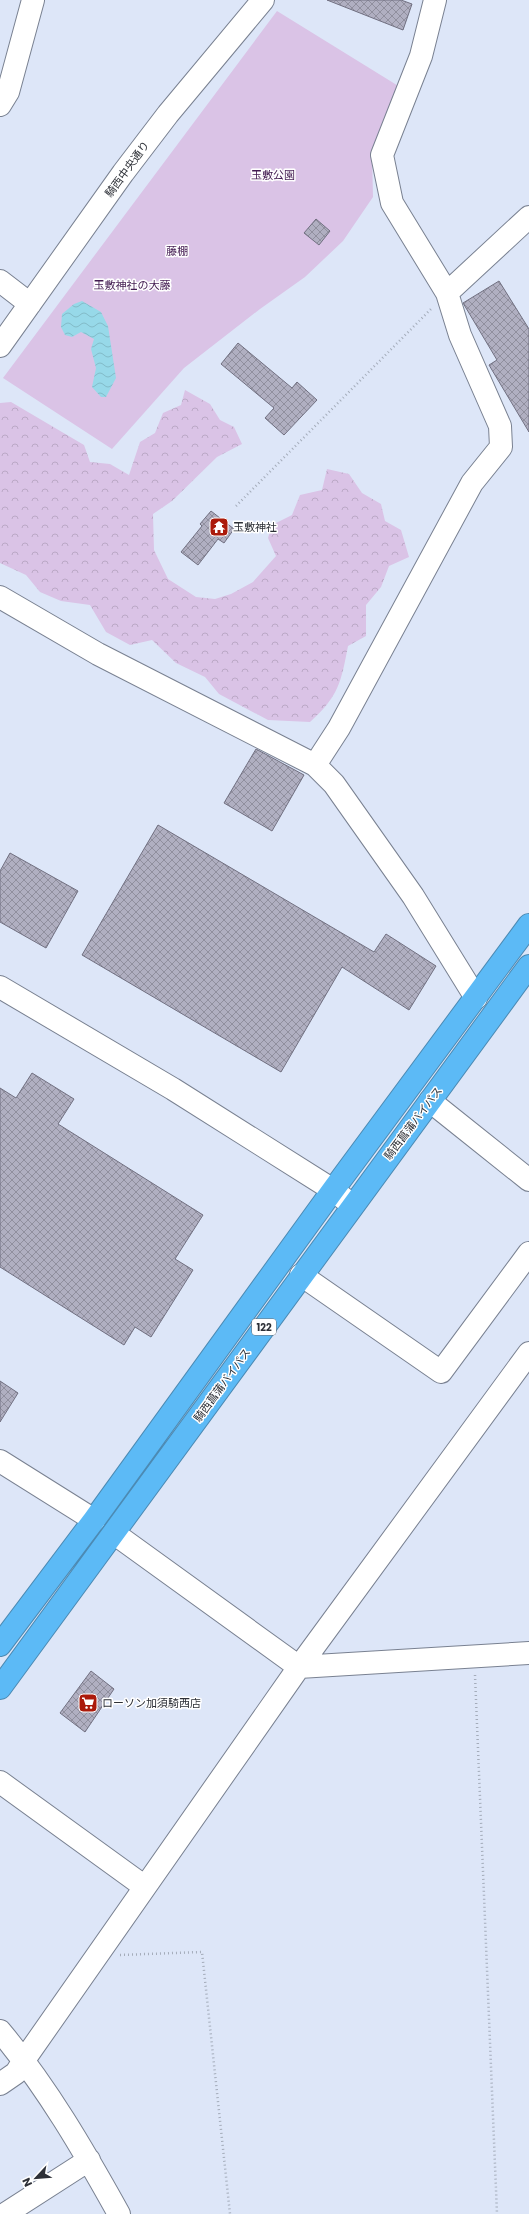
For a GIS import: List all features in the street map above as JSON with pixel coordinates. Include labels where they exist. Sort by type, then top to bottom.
[{"type":"highway","name":"122","points":[[0,1645],[94,1520],[333,1190],[529,926]]},
{"type":"highway","name":"騎西菖蒲バイパス","points":[[0,1688],[115,1534],[352,1205],[437,1106],[529,966]]},
{"type":"street","points":[[0,105],[8,92],[33,0]]},
{"type":"street","name":"騎西中央通り","points":[[0,346],[155,132],[263,0]]},
{"type":"street","points":[[315,766],[339,728],[472,483],[501,447],[500,426],[460,335],[447,293],[392,203],[382,155],[420,56],[435,0]]},
{"type":"street","points":[[447,293],[529,217]]},
{"type":"street","points":[[0,281],[30,304]]},
{"type":"street","points":[[0,597],[98,654],[315,766],[334,784],[413,896],[476,998]]},
{"type":"street","points":[[0,987],[173,1089],[333,1190],[352,1205]]},
{"type":"street","points":[[437,1106],[529,1180]]},
{"type":"street","points":[[301,1275],[441,1372],[529,1253]]},
{"type":"street","points":[[0,2084],[16,2073],[299,1667],[529,1353]]},
{"type":"street","points":[[0,1460],[94,1520]]},
{"type":"street","points":[[115,1534],[299,1667],[474,1655],[529,1653]]},
{"type":"street","points":[[0,1782],[145,1887]]},
{"type":"street","points":[[0,2031],[24,2060],[89,2160],[119,2214]]},
{"type":"street","points":[[5,2214],[89,2160]]},
{"type":"path","points":[[236,506],[447,293]]},
{"type":"path","points":[[474,1655],[497,2214]]},
{"type":"path","points":[[102,1951],[108,1956],[202,1952],[230,2214]]},
{"type":"green space","name":"玉敷公園","points":[[277,11],[400,87],[372,154],[373,197],[343,241],[305,277],[260,309],[184,368],[112,449],[3,378]]},
{"type":"green space","points":[[185,390],[210,404],[220,420],[234,427],[242,444],[217,457],[172,501],[153,514],[154,550],[168,579],[196,597],[215,599],[231,594],[253,582],[276,556],[268,538],[272,525],[292,515],[300,495],[322,490],[327,469],[349,474],[362,493],[381,504],[385,521],[401,530],[409,557],[389,566],[381,587],[366,605],[366,636],[348,646],[341,679],[333,696],[320,713],[310,722],[268,720],[219,694],[205,677],[176,663],[152,640],[130,645],[106,632],[90,605],[61,601],[40,592],[26,575],[0,563],[0,403],[11,402],[84,445],[90,462],[110,464],[129,475],[140,442],[155,433],[163,413],[181,405]]},
{"type":"water","points":[[82,301],[101,312],[108,326],[116,378],[106,397],[101,397],[92,387],[96,368],[91,349],[94,339],[81,332],[72,337],[65,335],[61,327],[62,314],[74,304]]},
{"type":"building","points":[[327,0],[401,0],[412,4],[403,30]]},
{"type":"building","points":[[316,219],[330,231],[319,245],[304,233]]},
{"type":"building","points":[[499,281],[529,329],[529,432],[489,365],[497,360],[463,303]]},
{"type":"building","points":[[238,343],[292,388],[297,382],[317,400],[284,435],[265,418],[274,408],[221,364]]},
{"type":"building","points":[[211,511],[234,529],[224,543],[218,539],[198,565],[181,552],[202,526],[200,524]]},
{"type":"building","points":[[256,749],[304,775],[272,831],[224,803]]},
{"type":"building","points":[[158,825],[374,952],[386,934],[436,966],[409,1010],[342,967],[281,1072],[82,955]]},
{"type":"building","points":[[10,853],[78,891],[46,948],[0,922],[0,871]]},
{"type":"building","points":[[32,1073],[74,1099],[58,1124],[203,1215],[175,1259],[193,1270],[151,1337],[135,1327],[124,1345],[0,1267],[0,1088],[16,1098]]},
{"type":"building","points":[[0,1381],[18,1393],[0,1422]]},
{"type":"building","points":[[91,1671],[114,1689],[85,1732],[60,1713]]},
{"type":"place","name":"玉敷神社","points":[[219,527]]},
{"type":"place","name":"ローソン加須騎西店","points":[[88,1703]]},
{"type":"park label","name":"藤棚","points":[[177,251]]},
{"type":"park label","name":"玉敷神社の大藤","points":[[132,285]]}]
